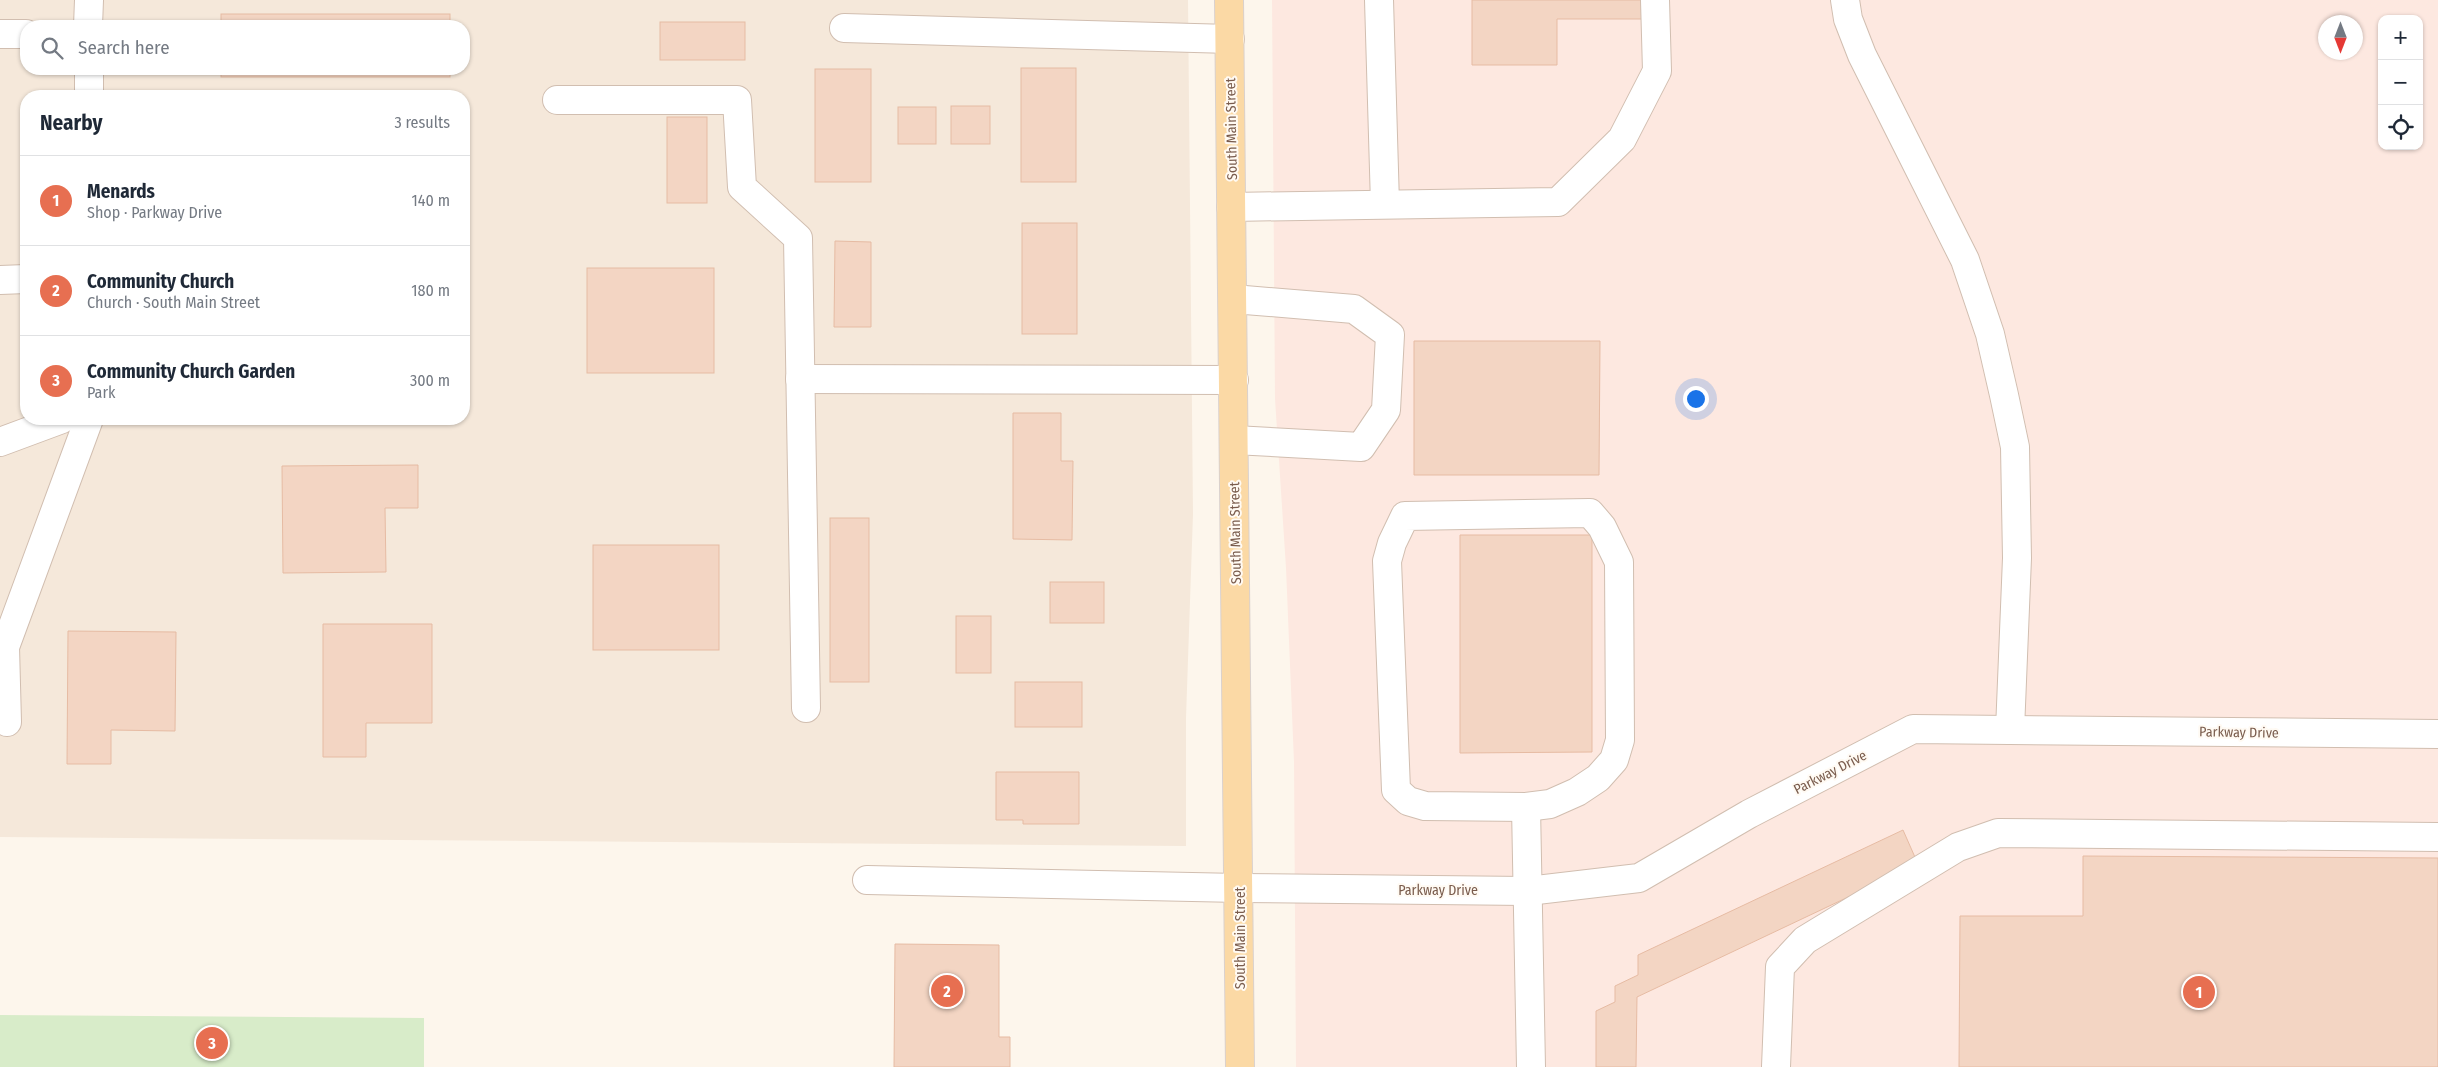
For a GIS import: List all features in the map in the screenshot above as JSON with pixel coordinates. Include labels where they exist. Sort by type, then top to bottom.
[{"type":"main road","name":"South Main Street","points":[[1229,0],[1240,1067]]},
{"type":"street","points":[[88,0],[88,20]]},
{"type":"street","points":[[1379,0],[1385,204]]},
{"type":"street","points":[[1231,206],[1558,202],[1622,139],[1657,71],[1655,0]]},
{"type":"street","points":[[1845,0],[1848,19],[1862,55],[1966,260],[1990,334],[2004,395],[2015,448],[2016,558],[2010,730]]},
{"type":"street","points":[[844,28],[1230,39]]},
{"type":"street","points":[[0,34],[20,34]]},
{"type":"street","points":[[89,75],[89,90]]},
{"type":"street","points":[[557,100],[736,100],[742,187],[798,238],[806,708]]},
{"type":"street","points":[[0,280],[20,279]]},
{"type":"street","points":[[1233,299],[1354,309],[1390,334],[1386,410],[1361,448],[1234,440]]},
{"type":"street","points":[[800,379],[1234,380]]},
{"type":"street","points":[[0,442],[46,425]]},
{"type":"street","points":[[7,722],[5,647],[87,425]]},
{"type":"street","points":[[1590,513],[1602,527],[1612,545],[1619,562],[1620,740],[1614,760],[1598,778],[1577,792],[1550,804],[1526,807],[1425,806],[1408,801],[1396,790],[1387,561],[1392,543],[1405,516],[1590,513]]},
{"type":"street","name":"Parkway Drive","points":[[867,880],[1239,888],[1528,891],[1639,878],[1749,814],[1913,729],[2438,734]]},
{"type":"street","points":[[1526,807],[1531,1067]]},
{"type":"street","points":[[1776,1067],[1780,967],[1805,940],[1958,847],[1998,833],[2438,837]]},
{"type":"shaded area","points":[[0,0],[1188,0],[1193,514],[1186,718],[1186,846],[0,837]]},
{"type":"shaded area","points":[[1272,0],[2438,0],[2438,1067],[1296,1067],[1294,762],[1286,568],[1275,399]]},
{"type":"green space","points":[[0,1015],[424,1018],[424,1067],[0,1067]]},
{"type":"building","points":[[1472,0],[1642,0],[1642,19],[1557,19],[1557,65],[1472,65]]},
{"type":"building","points":[[221,14],[450,14],[450,20],[221,20]]},
{"type":"building","points":[[660,22],[745,22],[745,60],[660,60]]},
{"type":"building","points":[[1021,68],[1076,68],[1076,182],[1021,182]]},
{"type":"building","points":[[815,69],[871,69],[871,182],[815,182]]},
{"type":"building","points":[[221,75],[450,75],[450,77],[221,77]]},
{"type":"building","points":[[951,106],[990,106],[990,144],[951,144]]},
{"type":"building","points":[[898,107],[936,107],[936,144],[898,144]]},
{"type":"building","points":[[667,117],[707,117],[707,203],[667,203]]},
{"type":"building","points":[[1022,223],[1077,223],[1077,334],[1022,334]]},
{"type":"building","points":[[835,241],[871,242],[871,327],[834,327]]},
{"type":"building","points":[[587,268],[714,268],[714,373],[587,373]]},
{"type":"building","points":[[1414,341],[1600,341],[1599,475],[1414,475]]},
{"type":"building","points":[[1013,413],[1061,413],[1061,461],[1073,461],[1072,540],[1013,539]]},
{"type":"building","points":[[418,465],[418,508],[385,508],[386,572],[283,573],[282,466]]},
{"type":"building","points":[[830,518],[869,518],[869,682],[830,682]]},
{"type":"building","points":[[1460,535],[1592,535],[1592,752],[1460,753]]},
{"type":"building","points":[[593,545],[719,545],[719,650],[593,650]]},
{"type":"building","points":[[1050,582],[1104,582],[1104,623],[1050,623]]},
{"type":"building","points":[[956,616],[991,616],[991,673],[956,673]]},
{"type":"building","points":[[323,624],[432,624],[432,723],[366,723],[366,757],[323,757]]},
{"type":"building","points":[[68,631],[176,632],[175,731],[111,730],[111,764],[67,764]]},
{"type":"building","points":[[1015,682],[1082,682],[1082,727],[1015,727]]},
{"type":"building","points":[[996,772],[1079,772],[1079,824],[1023,824],[1023,820],[996,820]]},
{"type":"building","points":[[1903,830],[1918,864],[1637,997],[1636,1067],[1596,1067],[1596,1011],[1615,1002],[1615,986],[1638,975],[1638,955]]},
{"type":"building","points":[[2083,856],[2438,858],[2438,1067],[1959,1067],[1960,916],[2083,916]]},
{"type":"building","points":[[895,944],[999,945],[999,1037],[1010,1037],[1010,1067],[894,1067]]},
{"type":"place","name":"Community Church","points":[[947,991]]},
{"type":"place","name":"Menards","points":[[2199,992]]},
{"type":"place","name":"Community Church Garden","points":[[212,1043]]}]
